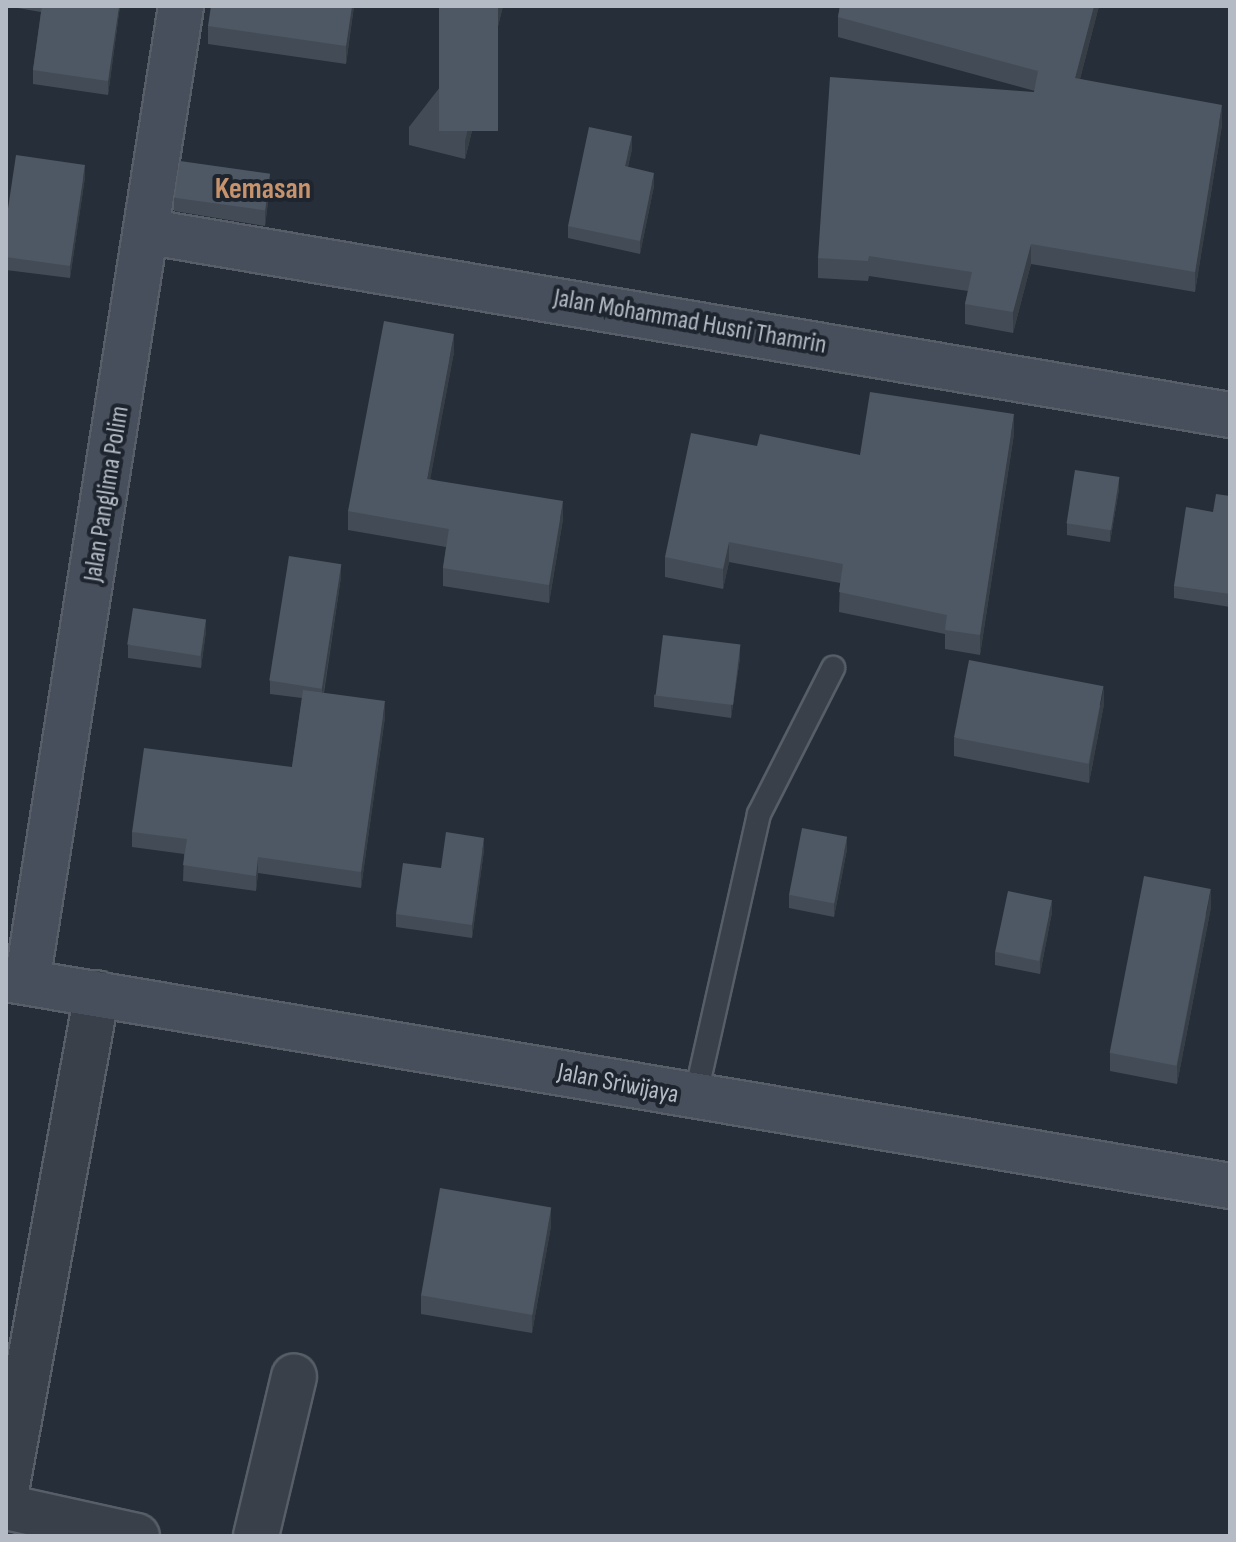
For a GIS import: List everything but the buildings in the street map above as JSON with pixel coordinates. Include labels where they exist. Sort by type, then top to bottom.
[{"type":"street","name":"Jalan Panglima Polim","points":[[17,980],[150,232],[181,6]]},
{"type":"street","name":"Jalan Mohammad Husni Thamrin","points":[[150,232],[1230,415]]},
{"type":"street","name":"Jalan Sriwijaya","points":[[17,980],[695,1098],[1230,1186]]},
{"type":"street","points":[[6,1491],[97,993]]},
{"type":"street","points":[[256,1536],[294,1376]]},
{"type":"street","points":[[6,1507],[84,1530],[137,1536]]},
{"type":"lane","points":[[695,1098],[759,814],[833,668]]},
{"type":"district","name":"Kemasan","points":[[263,189]]}]
